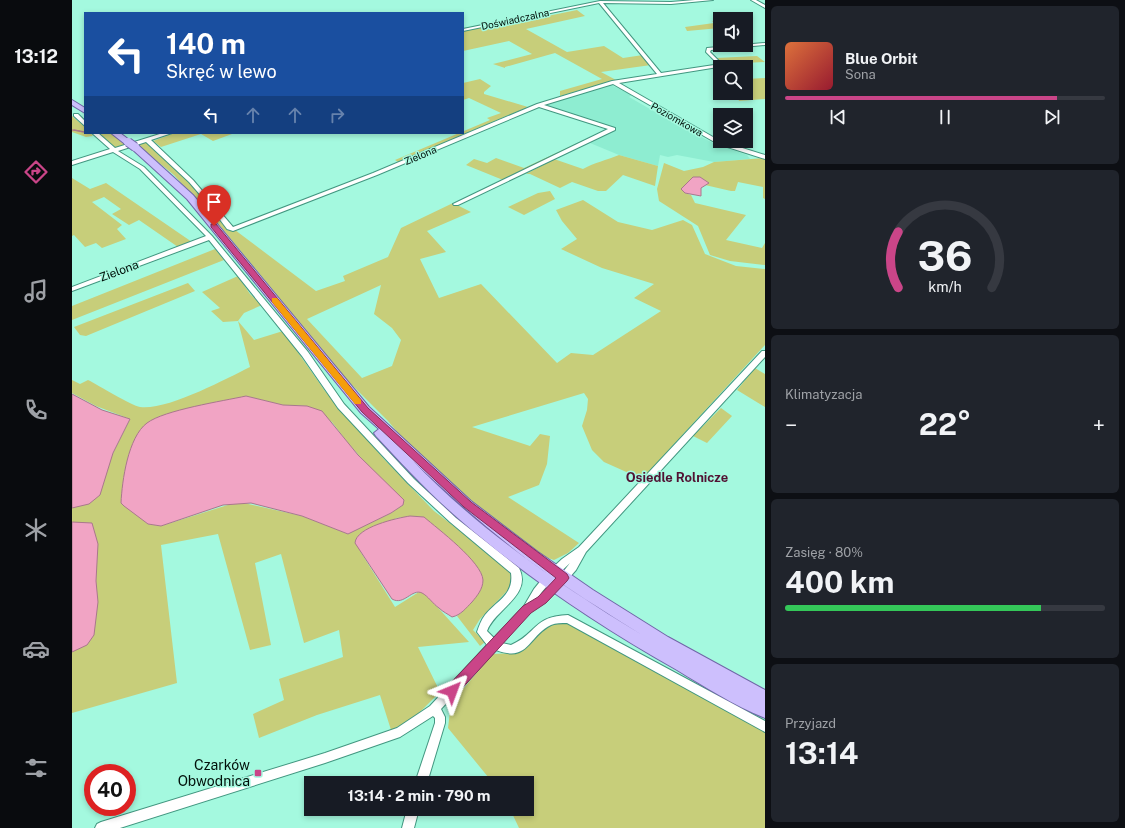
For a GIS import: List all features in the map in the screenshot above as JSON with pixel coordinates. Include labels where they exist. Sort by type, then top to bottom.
[{"type":"main road","points":[[72,102],[84,110]]},
{"type":"main road","points":[[116,134],[172,178],[190,197],[365,410],[383,435],[427,482],[486,533],[555,578],[655,650],[765,711]]},
{"type":"main road","points":[[555,578],[765,698]]},
{"type":"street","name":"Doświadczalna","points":[[464,30],[600,2],[610,1],[671,4],[711,0]]},
{"type":"street","points":[[753,0],[765,7]]},
{"type":"street","points":[[600,2],[660,75]]},
{"type":"street","name":"Zielona","points":[[147,140],[188,176],[213,205],[229,228],[233,229],[375,174],[539,104],[614,82],[716,66],[718,62],[708,52],[709,49],[765,44]]},
{"type":"street","name":"Poziomkowa","points":[[614,82],[720,143],[765,157]]},
{"type":"street","points":[[456,204],[613,129],[539,104]]},
{"type":"street","points":[[76,115],[84,123]]},
{"type":"street","points":[[96,134],[114,150],[142,168],[210,237],[305,354],[346,410],[426,496],[516,571],[518,580],[515,590],[482,628],[482,632],[495,644],[501,648],[512,650],[522,644],[545,622],[558,618],[568,619],[765,727]]},
{"type":"street","points":[[72,163],[166,134]]},
{"type":"street","name":"Zielona","points":[[72,288],[210,237]]},
{"type":"street","points":[[100,828],[384,739],[414,724],[434,709],[527,609],[540,602],[555,578],[578,560],[582,550],[765,352]]},
{"type":"street","points":[[423,776],[440,723],[440,717],[434,709]]},
{"type":"street","points":[[408,828],[411,816]]},
{"type":"shaded area","points":[[577,10],[585,16],[526,29],[567,52],[604,46],[623,58],[643,55],[651,65],[601,72],[616,80],[560,96],[560,91],[602,79],[555,53],[505,68],[493,64],[532,54],[509,41],[464,51],[464,31],[509,21],[513,23]]},
{"type":"shaded area","points":[[713,23],[713,29],[687,31],[685,27]]},
{"type":"shaded area","points":[[757,56],[765,62],[753,63],[753,60],[719,60],[716,58]]},
{"type":"shaded area","points":[[765,78],[765,99],[753,100],[753,79]]},
{"type":"shaded area","points":[[480,79],[491,86],[484,92],[484,94],[528,107],[398,162],[395,160],[457,134],[464,134],[464,131],[490,120],[487,118],[501,113],[469,98],[464,100],[464,83]]},
{"type":"shaded area","points":[[611,85],[632,95],[629,97],[713,143],[713,148],[727,148],[747,155],[750,159],[714,162],[677,155],[668,157],[660,155],[658,166],[619,155],[590,143],[616,128],[544,105]]},
{"type":"shaded area","points":[[72,116],[84,126],[84,134],[92,134],[93,136],[86,137],[72,132]]},
{"type":"shaded area","points":[[99,134],[112,134],[126,145],[115,148]]},
{"type":"shaded area","points":[[171,134],[201,134],[161,147],[153,141]]},
{"type":"shaded area","points":[[201,134],[232,134],[213,141]]},
{"type":"shaded area","points":[[582,141],[584,142],[503,180],[466,165],[474,159],[487,163],[496,158],[524,168]]},
{"type":"shaded area","points":[[147,142],[184,174],[211,205],[230,231],[235,230],[316,291],[345,281],[343,276],[388,257],[401,228],[453,203],[471,212],[427,231],[446,252],[420,259],[439,298],[481,284],[557,363],[571,353],[593,355],[661,311],[634,298],[654,284],[602,268],[561,249],[577,239],[562,221],[556,210],[583,200],[618,222],[652,230],[683,220],[692,225],[705,254],[736,266],[765,269],[765,345],[642,479],[604,462],[592,450],[582,426],[587,410],[588,399],[584,393],[472,427],[530,446],[540,434],[550,436],[547,464],[539,485],[508,497],[579,543],[568,553],[554,560],[542,556],[473,504],[410,447],[388,421],[347,380],[225,232],[174,175],[137,145]],"holes":[[[381,285],[374,314],[392,328],[401,340],[392,366],[362,378],[307,319]]]},
{"type":"shaded area","points":[[619,155],[658,166],[655,186],[623,175],[606,191],[598,191],[572,182],[560,188],[530,174],[526,174],[554,159],[583,169]]},
{"type":"shaded area","points":[[765,158],[765,199],[763,198],[763,187],[738,182],[735,191],[731,191],[705,185],[708,183],[700,177],[685,193],[691,195],[695,203],[746,215],[726,240],[762,248],[765,243],[765,265],[730,261],[710,255],[698,226],[659,201],[657,189],[664,163],[684,171],[703,167],[714,162]]},
{"type":"shaded area","points":[[693,177],[700,177],[709,183],[701,188],[701,196],[685,193],[681,189]]},
{"type":"shaded area","points":[[72,178],[90,189],[106,183],[192,242],[178,247],[139,220],[129,225],[112,214],[121,209],[104,197],[92,202],[122,225],[117,229],[126,239],[102,248],[96,243],[85,247],[74,235],[72,236]]},
{"type":"shaded area","points":[[550,191],[555,199],[524,215],[508,207],[538,193]]},
{"type":"shaded area","points":[[215,249],[224,260],[72,320],[72,306]]},
{"type":"shaded area","points":[[238,276],[250,294],[262,305],[244,313],[238,321],[223,322],[211,311],[220,308],[202,292]]},
{"type":"shaded area","points":[[188,283],[195,291],[86,336],[80,335],[74,327]]},
{"type":"shaded area","points":[[238,321],[254,340],[283,331],[325,391],[384,459],[434,511],[506,566],[513,577],[508,590],[480,619],[473,630],[485,642],[480,646],[457,616],[464,610],[418,516],[396,518],[360,551],[395,607],[422,590],[469,642],[418,647],[440,692],[412,720],[391,730],[380,695],[317,715],[259,738],[253,714],[284,700],[279,679],[343,657],[339,630],[304,643],[281,554],[255,563],[271,645],[250,650],[218,534],[161,545],[177,683],[72,713],[72,507],[109,461],[130,419],[96,406],[72,393],[72,380],[80,384],[88,380],[136,406],[151,407],[165,404],[196,393],[250,367]],"holes":[[[246,396],[283,405],[307,406],[332,422],[348,443],[403,505],[391,513],[348,534],[302,516],[244,503],[238,498],[231,504],[161,526],[148,524],[129,508]]]},
{"type":"shaded area","points":[[755,368],[765,374],[765,407],[737,390]]},
{"type":"shaded area","points":[[72,394],[102,410],[130,419],[113,453],[100,495],[89,504],[72,508]]},
{"type":"shaded area","points":[[246,396],[283,405],[307,406],[322,411],[358,455],[404,500],[403,505],[391,513],[348,534],[302,516],[251,503],[223,505],[161,526],[148,524],[121,503],[127,460],[135,438],[147,423],[155,418],[180,410]]},
{"type":"shaded area","points":[[721,408],[732,416],[707,443],[693,436]]},
{"type":"shaded area","points":[[410,516],[424,517],[449,537],[468,555],[481,573],[483,580],[479,592],[461,613],[455,616],[452,617],[442,611],[422,593],[418,592],[396,601],[392,599],[355,543],[357,537],[369,528],[387,521]]},
{"type":"shaded area","points":[[72,522],[92,523],[98,544],[96,581],[98,602],[94,635],[87,645],[72,652]]},
{"type":"shaded area","points":[[563,621],[765,731],[765,828],[519,828],[513,816],[534,816],[534,776],[487,776],[448,728],[451,703],[493,654],[516,653],[549,625]]},
{"type":"waterway","points":[[72,130],[77,131]]},
{"type":"waterway","points":[[77,131],[84,132]]},
{"type":"slow traffic","points":[[274,300],[358,402]]},
{"type":"place","name":"Czarków Obwodnica","points":[[258,773]]},
{"type":"district","name":"Osiedle Rolnicze","points":[[677,477]]},
{"type":"route","points":[[214,226],[365,410],[380,422],[416,458],[467,504],[563,578],[540,602],[527,609],[452,691]]}]
